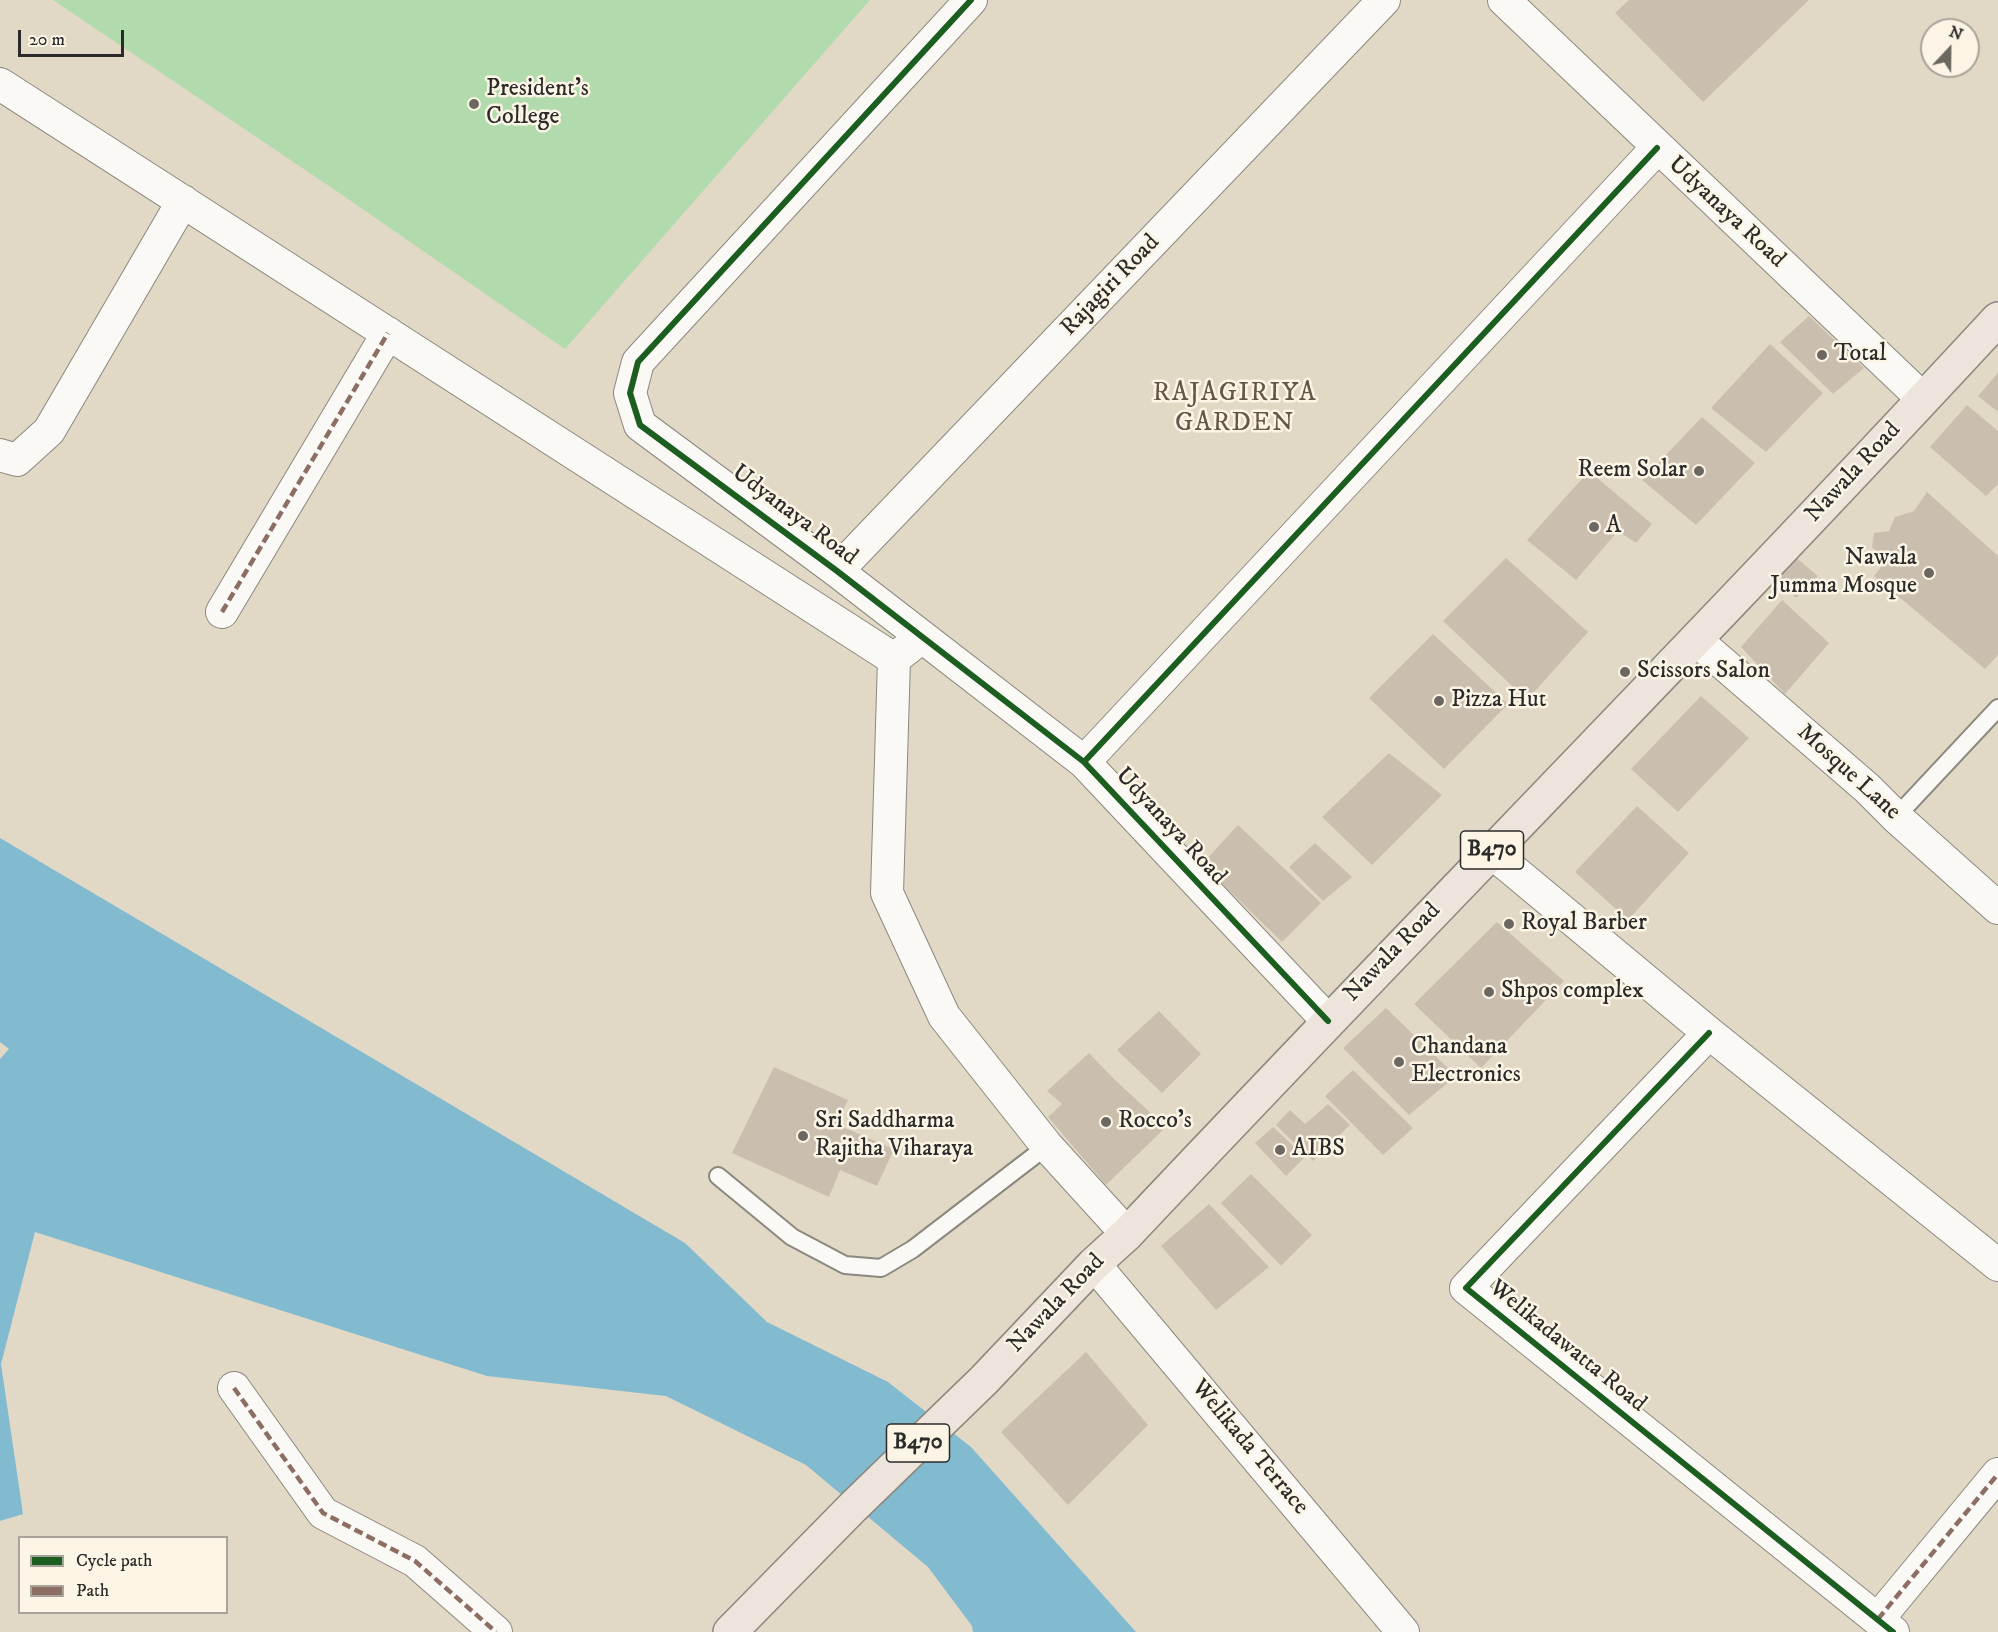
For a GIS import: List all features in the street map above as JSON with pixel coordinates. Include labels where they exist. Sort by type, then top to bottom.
[{"type":"main road","name":"Nawala Road","points":[[730,1632],[853,1507],[984,1380],[1094,1264],[1127,1234],[1490,851],[1696,640],[1998,319]]},
{"type":"street","name":"Udyanaya Road","points":[[971,0],[638,362],[630,393],[640,425],[837,571],[1084,762],[1328,1021]]},
{"type":"street","name":"Rajagiri Road","points":[[837,571],[1384,0]]},
{"type":"street","name":"Udyanaya Road","points":[[1504,0],[1923,399]]},
{"type":"street","points":[[0,84],[894,659]]},
{"type":"street","points":[[1084,762],[1657,148]]},
{"type":"street","points":[[0,455],[17,460],[49,431],[183,201]]},
{"type":"street","points":[[222,612],[388,333]]},
{"type":"street","points":[[894,659],[922,637]]},
{"type":"street","name":"Mosque Lane","points":[[1696,640],[1867,788],[1998,908]]},
{"type":"street","points":[[894,659],[887,892],[944,1016],[1047,1146],[1127,1234]]},
{"type":"street","points":[[1490,851],[1709,1033],[1998,1265]]},
{"type":"street","name":"Welikadawatta Road","points":[[1709,1033],[1466,1288],[1885,1626]]},
{"type":"street","name":"Welikada Terrace","points":[[1094,1264],[1403,1632]]},
{"type":"street","points":[[234,1388],[323,1513],[415,1561],[496,1632]]},
{"type":"street","points":[[1885,1626],[1998,1474]]},
{"type":"lane","points":[[1896,817],[1998,708]]},
{"type":"lane","points":[[718,1176],[792,1237],[845,1265],[881,1268],[913,1249],[1047,1146]]},
{"type":"green space","name":"President's College","points":[[53,0],[870,0],[565,349],[335,190]]},
{"type":"water","points":[[0,838],[685,1243],[767,1322],[888,1382],[971,1447],[1136,1632],[973,1632],[972,1626],[928,1567],[806,1465],[666,1396],[487,1376],[35,1232],[1,1364],[23,1514],[0,1521],[0,1059],[9,1049],[0,1042]]},
{"type":"building","points":[[1629,0],[1809,0],[1703,102],[1615,13]]},
{"type":"building","name":"Total","points":[[1809,316],[1864,368],[1833,394],[1780,342]]},
{"type":"building","points":[[1770,344],[1823,393],[1766,452],[1711,408]]},
{"type":"building","points":[[1998,373],[1998,412],[1978,396]]},
{"type":"building","points":[[1967,405],[1998,431],[1998,484],[1986,496],[1930,447]]},
{"type":"building","name":"Reem Solar","points":[[1702,417],[1755,463],[1696,525],[1642,480]]},
{"type":"building","name":"A","points":[[1589,471],[1652,524],[1636,543],[1618,531],[1576,580],[1527,540]]},
{"type":"building","points":[[1927,492],[1998,556],[1998,655],[1985,669],[1874,576],[1886,561],[1872,547],[1874,533],[1889,531],[1895,517],[1914,511]]},
{"type":"building","points":[[1794,556],[1818,576],[1796,598],[1774,577]]},
{"type":"building","points":[[1506,558],[1588,632],[1527,700],[1443,621]]},
{"type":"building","points":[[1782,600],[1829,643],[1785,694],[1741,647]]},
{"type":"building","name":"Pizza Hut","points":[[1433,634],[1508,704],[1444,769],[1369,698]]},
{"type":"building","points":[[1701,696],[1749,738],[1678,812],[1631,769]]},
{"type":"building","points":[[1389,753],[1442,795],[1372,865],[1322,817]]},
{"type":"building","points":[[1637,806],[1689,853],[1628,920],[1575,872]]},
{"type":"building","points":[[1238,825],[1321,903],[1282,942],[1202,864]]},
{"type":"building","points":[[1315,843],[1352,877],[1323,901],[1289,867]]},
{"type":"building","name":"Shpos complex","points":[[1497,922],[1564,981],[1481,1068],[1414,1004]]},
{"type":"building","name":"Chandana Electronics","points":[[1386,1008],[1456,1076],[1409,1115],[1343,1048]]},
{"type":"building","points":[[1159,1011],[1201,1054],[1162,1093],[1117,1050]]},
{"type":"building","name":"Rocco's","points":[[1089,1053],[1166,1127],[1106,1185],[1048,1117],[1062,1104],[1047,1091]]},
{"type":"building","name":"Sri Saddharma Rajitha Viharaya","points":[[774,1067],[848,1100],[836,1124],[894,1149],[877,1186],[840,1170],[829,1197],[732,1153]]},
{"type":"building","points":[[1353,1070],[1413,1128],[1383,1155],[1325,1096]]},
{"type":"building","points":[[1328,1104],[1350,1125],[1313,1161],[1276,1125],[1290,1110],[1305,1124]]},
{"type":"building","name":"AIBS","points":[[1273,1127],[1305,1157],[1286,1176],[1255,1143]]},
{"type":"building","points":[[1251,1174],[1312,1235],[1281,1266],[1221,1203]]},
{"type":"building","points":[[1209,1204],[1269,1267],[1216,1310],[1161,1246]]},
{"type":"building","points":[[1086,1352],[1148,1425],[1068,1505],[1001,1432]]},
{"type":"marked path","points":[[222,612],[388,333]]},
{"type":"marked path","points":[[234,1388],[323,1513],[415,1561],[496,1632]]},
{"type":"marked path","points":[[1878,1619],[1998,1474]]},
{"type":"cycle path","points":[[971,0],[638,362],[630,393],[640,425],[837,571],[1084,762],[1328,1021]]},
{"type":"cycle path","points":[[1084,762],[1657,148]]},
{"type":"cycle path","points":[[1709,1033],[1466,1288],[1893,1632]]},
{"type":"place","name":"President's College","points":[[474,104]]},
{"type":"place","name":"Total","points":[[1822,355]]},
{"type":"place","name":"Reem Solar","points":[[1699,471]]},
{"type":"place","name":"A","points":[[1594,527]]},
{"type":"place","name":"Nawala Jumma Mosque","points":[[1929,573]]},
{"type":"place","name":"Scissors Salon","points":[[1625,672]]},
{"type":"place","name":"Pizza Hut","points":[[1439,701]]},
{"type":"place","name":"Royal Barber","points":[[1509,924]]},
{"type":"place","name":"Shpos complex","points":[[1489,992]]},
{"type":"place","name":"Chandana Electronics","points":[[1399,1062]]},
{"type":"place","name":"Rocco's","points":[[1106,1122]]},
{"type":"place","name":"Sri Saddharma Rajitha Viharaya","points":[[803,1136]]},
{"type":"place","name":"AIBS","points":[[1280,1150]]},
{"type":"district","name":"RAJAGIRIYA GARDEN","points":[[1235,410]]}]
